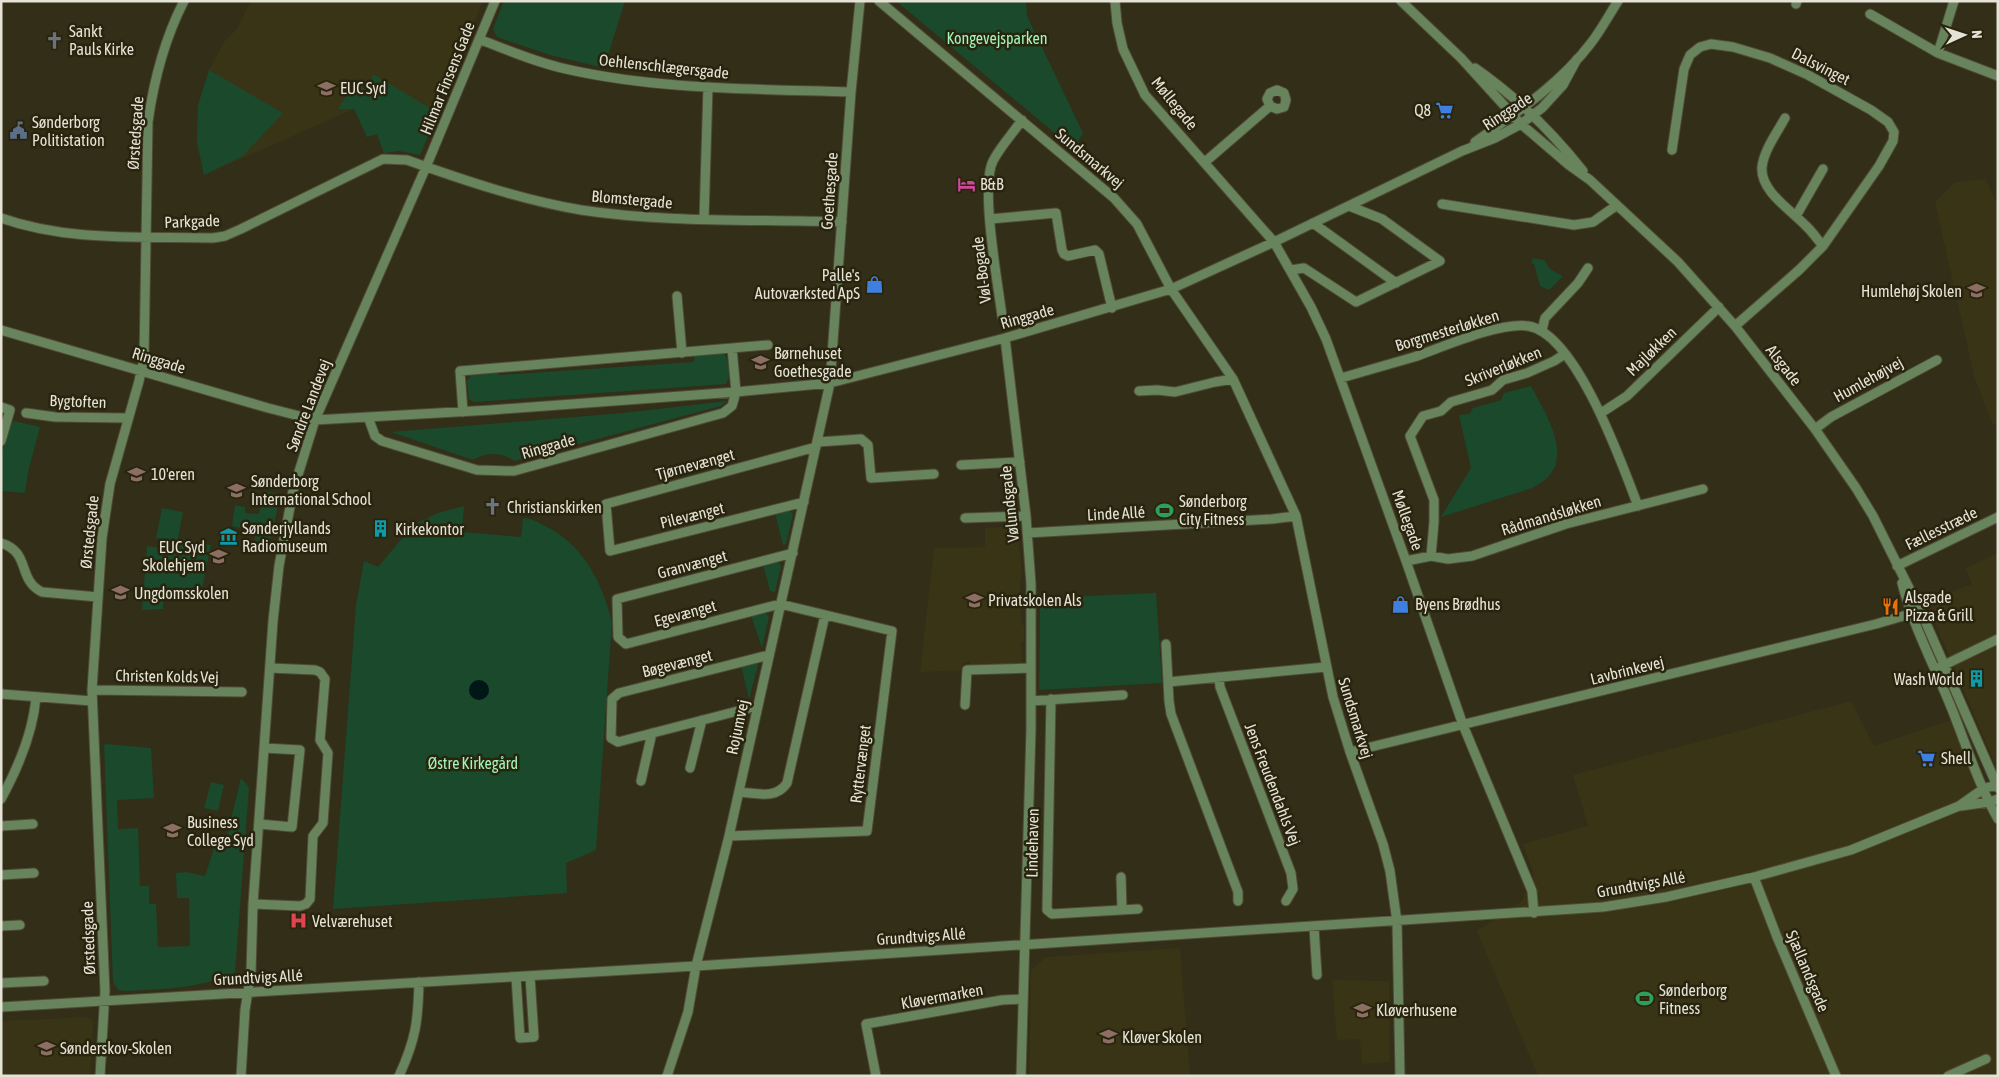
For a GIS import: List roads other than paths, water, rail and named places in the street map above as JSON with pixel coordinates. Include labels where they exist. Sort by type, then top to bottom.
[{"type":"street","name":"Ørstedsgade","points":[[100,1076],[105,1000],[92,690],[102,538],[110,484],[144,358],[148,122],[153,89],[162,51],[184,1]]},
{"type":"street","name":"Hilmar Finsens Gade","points":[[426,167],[495,1]]},
{"type":"street","name":"Goethesgade","points":[[830,383],[851,92],[860,1]]},
{"type":"street","name":"Sundsmarkvej","points":[[879,1],[1114,198],[1137,224],[1171,289],[1233,379],[1296,516],[1326,667],[1350,752],[1383,844],[1390,871],[1396,922],[1400,1076]]},
{"type":"street","name":"Møllegade","points":[[1115,1],[1117,24],[1123,49],[1145,95],[1274,242],[1310,307],[1341,378],[1463,725],[1532,891],[1534,913]]},
{"type":"street","name":"Alsgade","points":[[1401,1],[1461,58],[1521,124],[1569,165],[1590,180],[1678,262],[1735,326],[1815,429],[1865,502],[1922,614],[1959,727],[1993,787]]},
{"type":"street","name":"Ringgade","points":[[1462,151],[1524,108],[1577,60],[1591,43],[1618,1]]},
{"type":"street","points":[[1938,53],[1954,1]]},
{"type":"street","points":[[1870,14],[1938,53],[1998,76]]},
{"type":"street","name":"Oehlenschlægersgade","points":[[479,39],[524,57],[597,75],[649,83],[851,92]]},
{"type":"street","name":"Dalsvinget","points":[[1672,150],[1684,69],[1690,55],[1700,47],[1711,44],[1733,47],[1770,58],[1808,75],[1871,110],[1888,122],[1894,132],[1893,141],[1879,166],[1823,246],[1735,326]]},
{"type":"street","name":"Alsgade","points":[[1461,58],[1524,108],[1569,154],[1590,180]]},
{"type":"street","name":"Ringgade","points":[[1,330],[314,420],[463,412],[736,392],[830,383],[1005,338],[1112,308],[1171,289],[1274,242],[1462,151],[1495,138],[1521,124],[1532,116],[1563,85],[1577,60]]},
{"type":"street","points":[[704,219],[708,87]]},
{"type":"street","points":[[1205,162],[1270,106]]},
{"type":"street","points":[[1785,118],[1765,155],[1762,168],[1763,178],[1776,196],[1823,246]]},
{"type":"street","name":"Vøl-Bogade","points":[[1002,316],[990,220],[987,176],[993,161],[1022,120]]},
{"type":"street","name":"Parkgade","points":[[1,218],[26,227],[76,235],[212,238],[225,236],[383,159],[407,160],[426,167]]},
{"type":"street","name":"Blomstergade","points":[[426,167],[535,201],[628,216],[842,222]]},
{"type":"street","name":"Søndre Landevej","points":[[241,1076],[247,992],[251,972],[253,904],[270,668],[282,550],[293,491],[314,420],[426,167]]},
{"type":"street","points":[[1796,216],[1823,170]]},
{"type":"street","points":[[1442,204],[1574,225],[1593,222],[1617,205]]},
{"type":"street","points":[[1290,270],[1304,268],[1356,302],[1440,261],[1382,219],[1349,206]]},
{"type":"street","name":"Vøl-Bogade","points":[[990,220],[1056,213],[1064,254],[1068,256],[1095,250],[1099,254],[1112,308]]},
{"type":"street","points":[[1313,223],[1396,283]]},
{"type":"street","points":[[1588,268],[1578,283],[1545,318],[1542,330],[1554,340],[1565,354],[1601,413],[1638,506]]},
{"type":"street","points":[[677,296],[682,353]]},
{"type":"street","name":"Majløkken","points":[[1601,413],[1626,396],[1719,307]]},
{"type":"street","name":"Borgmesterløkken","points":[[1341,378],[1500,328],[1528,326],[1542,330]]},
{"type":"street","name":"Vølundsgade","points":[[1005,338],[1026,516],[1031,584],[1032,668],[1025,945]]},
{"type":"street","points":[[463,412],[460,371],[768,345]]},
{"type":"street","points":[[732,348],[736,392]]},
{"type":"street","name":"Skriverløkken","points":[[1431,556],[1434,500],[1410,436],[1423,416],[1441,411],[1451,402],[1492,390],[1502,380],[1536,369],[1565,354]]},
{"type":"street","name":"Humlehøjvej","points":[[1815,429],[1831,417],[1937,360]]},
{"type":"street","points":[[1139,391],[1158,390],[1175,392],[1233,379]]},
{"type":"street","name":"Rojumvej","points":[[667,1076],[688,1012],[696,966],[729,836],[830,383]]},
{"type":"street","name":"Ringgade","points":[[368,417],[376,436],[382,441],[477,470],[514,471],[723,413],[732,406],[736,392]]},
{"type":"street","points":[[1,407],[10,410],[1,440]]},
{"type":"street","name":"Bygtoften","points":[[26,413],[55,417],[128,418]]},
{"type":"street","points":[[817,444],[862,439],[868,445],[871,478],[934,474]]},
{"type":"street","name":"Tjørnevænget","points":[[610,528],[606,504],[817,444]]},
{"type":"street","points":[[961,465],[1020,462]]},
{"type":"street","name":"Rådmandsløkken","points":[[1406,561],[1431,556],[1448,559],[1472,556],[1566,524],[1703,488]]},
{"type":"street","name":"Pilevænget","points":[[610,528],[610,551],[804,502]]},
{"type":"street","points":[[965,518],[1026,516]]},
{"type":"street","name":"Linde Allé","points":[[1027,534],[1296,516]]},
{"type":"street","name":"Fællesstræde","points":[[1897,566],[1998,516]]},
{"type":"street","points":[[1,542],[11,546],[18,552],[28,580],[34,588],[42,592],[98,597]]},
{"type":"street","name":"Granvænget","points":[[617,619],[617,600],[793,553]]},
{"type":"street","name":"Alsgade","points":[[1897,566],[1910,614],[1940,667],[1993,787]]},
{"type":"street","name":"Ryttervænget","points":[[729,836],[867,831],[892,631],[780,604]]},
{"type":"street","name":"Egevænget","points":[[617,619],[618,637],[626,644],[780,604]]},
{"type":"street","name":"Lavbrinkevej","points":[[1350,752],[1876,624],[1910,614]]},
{"type":"street","points":[[739,792],[773,794],[782,790],[787,783],[825,615]]},
{"type":"street","points":[[1940,667],[1998,639]]},
{"type":"street","points":[[1166,644],[1171,714],[1238,892],[1238,901]]},
{"type":"street","name":"Bøgevænget","points":[[652,733],[618,742],[611,738],[612,699],[619,693],[768,655]]},
{"type":"street","points":[[1168,682],[1326,667]]},
{"type":"street","points":[[253,904],[300,906],[306,904],[310,899],[313,836],[323,823],[328,753],[320,740],[325,679],[320,672],[315,670],[270,668]]},
{"type":"street","points":[[965,705],[968,670],[1032,668]]},
{"type":"street","name":"Jens Freudendahls Vej","points":[[1219,677],[1220,687],[1291,873],[1293,889],[1286,901]]},
{"type":"street","name":"Christen Kolds Vej","points":[[92,690],[242,692]]},
{"type":"street","points":[[1,694],[92,701]]},
{"type":"street","points":[[1031,701],[1123,695]]},
{"type":"street","points":[[1,800],[16,772],[24,748],[36,697]]},
{"type":"street","name":"Lindehaven","points":[[1051,700],[1047,910],[1052,914],[1138,909]]},
{"type":"street","points":[[641,781],[652,733],[757,706]]},
{"type":"street","points":[[690,768],[702,720]]},
{"type":"street","points":[[259,824],[292,827],[300,750],[264,748]]},
{"type":"street","points":[[1993,787],[1998,819]]},
{"type":"street","name":"Grundtvigs Allé","points":[[1,1007],[696,966],[1396,922],[1603,907],[1754,877],[1851,850],[1959,806],[1993,787]]},
{"type":"street","name":"Grundtvigs Allé","points":[[1959,806],[1995,800]]},
{"type":"street","points":[[1,826],[33,824]]},
{"type":"street","points":[[1,874],[34,873]]},
{"type":"street","name":"Sjællandsgade","points":[[1754,877],[1777,937],[1836,1076]]},
{"type":"street","points":[[1120,878],[1122,910]]},
{"type":"street","points":[[1,926],[20,925]]},
{"type":"street","points":[[1314,927],[1318,975]]},
{"type":"street","points":[[1021,1076],[1025,945]]},
{"type":"street","points":[[516,977],[520,1038],[534,1038],[530,976]]},
{"type":"street","points":[[1,983],[44,981]]},
{"type":"street","points":[[399,1076],[415,1037],[418,1019],[419,982]]},
{"type":"street","name":"Kløvermarken","points":[[876,1076],[866,1024],[1023,998]]},
{"type":"street","points":[[1948,1076],[1986,1059]]},
{"type":"place","name":"Sankt Pauls Kirke","points":[[55,40]]},
{"type":"place","name":"EUC Syd","points":[[326,88]]},
{"type":"place","name":"Q8","points":[[1445,110]]},
{"type":"place","name":"Sønderborg Politistation","points":[[18,131]]},
{"type":"place","name":"B&B","points":[[966,184]]},
{"type":"place","name":"Palle's Autoværksted ApS","points":[[874,284]]},
{"type":"place","name":"Humlehøj Skolen","points":[[1976,291]]},
{"type":"place","name":"Børnehuset Goethesgade","points":[[760,362]]},
{"type":"place","name":"10'eren","points":[[137,474]]},
{"type":"place","name":"Sønderborg International School","points":[[237,490]]},
{"type":"place","name":"Christianskirken","points":[[493,507]]},
{"type":"place","name":"Sønderborg City Fitness","points":[[1165,510]]},
{"type":"place","name":"Kirkekontor","points":[[381,529]]},
{"type":"place","name":"Sønderjyllands Radiomuseum","points":[[228,537]]},
{"type":"place","name":"EUC Syd Skolehjem","points":[[219,556]]},
{"type":"place","name":"Ungdomsskolen","points":[[120,593]]},
{"type":"place","name":"Privatskolen Als","points":[[974,600]]},
{"type":"place","name":"Byens Brødhus","points":[[1401,604]]},
{"type":"place","name":"Alsgade Pizza & Grill","points":[[1891,606]]},
{"type":"place","name":"Wash World","points":[[1977,679]]},
{"type":"place","name":"Shell","points":[[1927,758]]},
{"type":"place","name":"Business College Syd","points":[[173,831]]},
{"type":"place","name":"Velværehuset","points":[[298,921]]},
{"type":"place","name":"Sønderborg Fitness","points":[[1645,999]]},
{"type":"place","name":"Kløverhusene","points":[[1362,1010]]},
{"type":"place","name":"Kløver Skolen","points":[[1108,1037]]},
{"type":"place","name":"Sønderskov-Skolen","points":[[46,1048]]},
{"type":"park label","name":"Kongevejsparken","points":[[997,38]]},
{"type":"park label","name":"Østre Kirkegård","points":[[473,763]]}]
